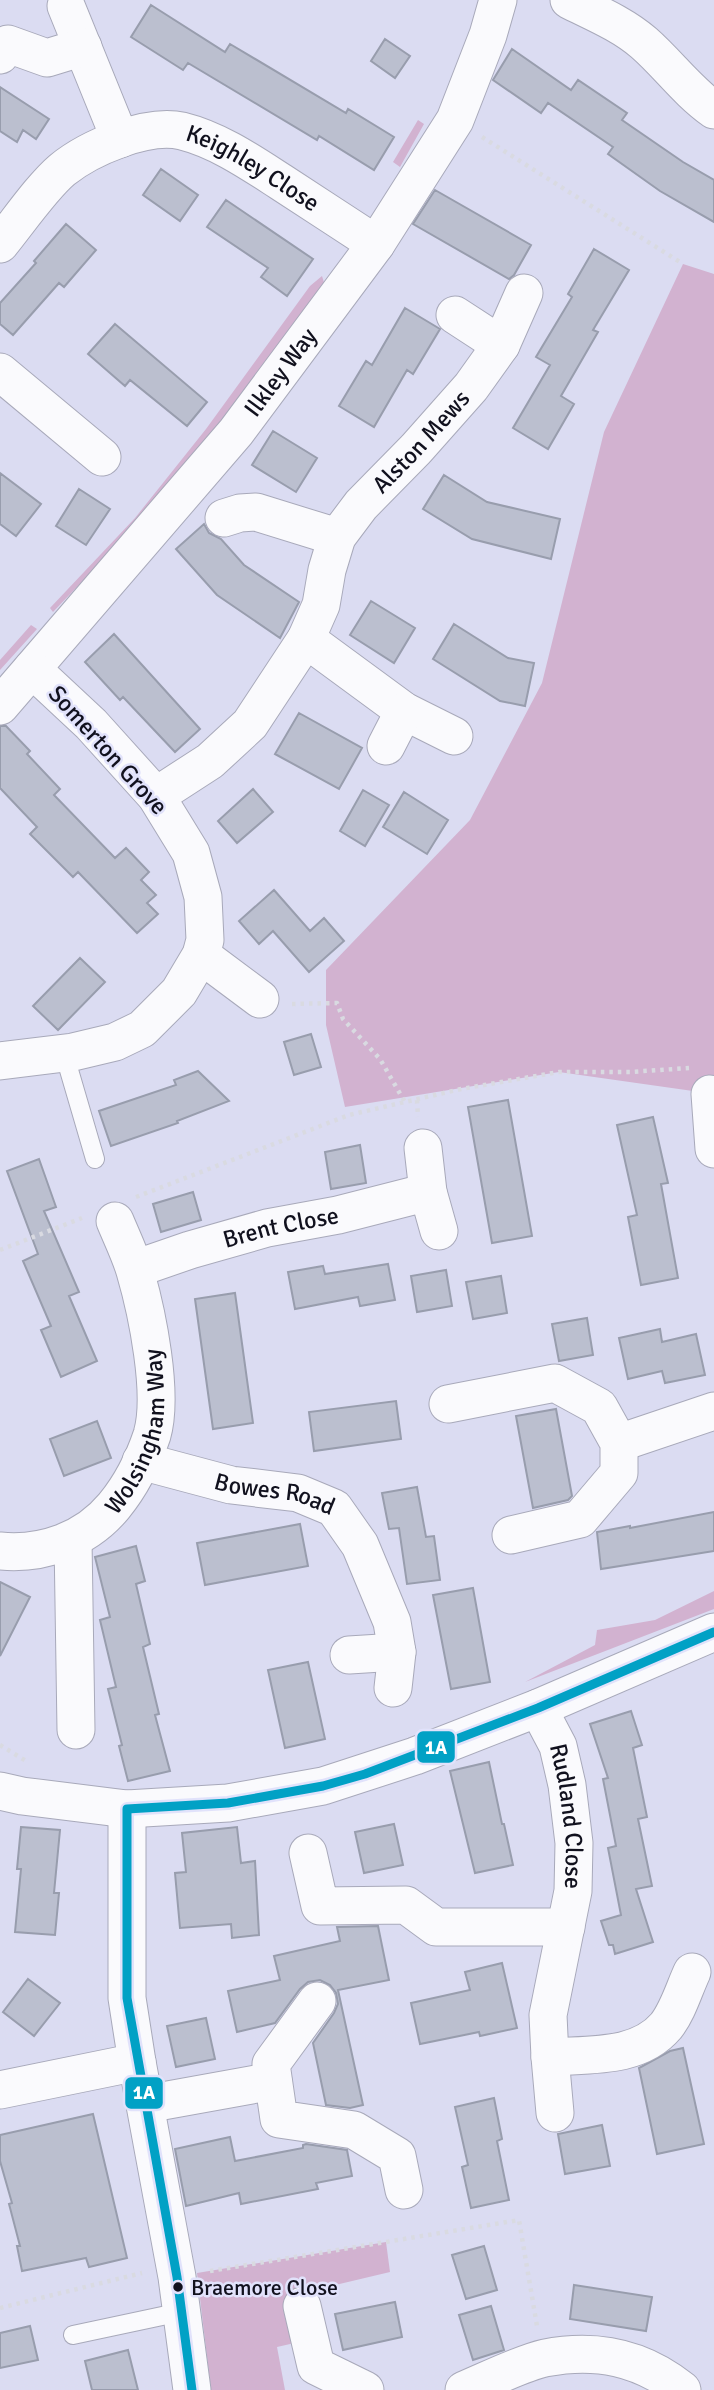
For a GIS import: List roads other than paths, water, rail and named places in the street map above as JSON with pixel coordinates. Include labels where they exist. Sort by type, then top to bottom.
[{"type":"street","name":"Ilkley Way","points":[[0,706],[236,432],[376,244],[455,120],[488,35],[498,0]]},
{"type":"street","points":[[569,0],[620,25],[662,60],[685,87],[714,110]]},
{"type":"street","points":[[66,6],[120,139]]},
{"type":"street","points":[[0,55],[8,44],[47,58],[83,47]]},
{"type":"street","name":"Keighley Close","points":[[0,244],[60,172],[74,161],[120,139],[160,129],[180,130],[238,154],[376,244]]},
{"type":"street","name":"Alston Mews","points":[[156,796],[210,761],[250,724],[306,639],[321,605],[327,569],[337,537],[361,505],[471,387],[501,345],[524,293]]},
{"type":"street","points":[[455,315],[501,345]]},
{"type":"street","points":[[0,372],[102,457]]},
{"type":"street","points":[[224,518],[256,512],[337,537]]},
{"type":"street","points":[[306,639],[404,711],[454,736]]},
{"type":"street","name":"Somerton Grove","points":[[0,1061],[64,1053],[115,1042],[142,1029],[179,992],[201,955],[205,940],[203,897],[191,853],[156,796],[91,724],[32,669]]},
{"type":"street","points":[[386,746],[404,711]]},
{"type":"street","points":[[201,955],[260,999]]},
{"type":"street","points":[[702,1081],[714,1149]]},
{"type":"street","points":[[423,1148],[428,1192],[439,1231]]},
{"type":"street","name":"Brent Close","points":[[135,1269],[267,1228],[338,1215],[428,1192]]},
{"type":"street","name":"Wolsingham Way","points":[[0,1551],[35,1551],[73,1539],[103,1520],[131,1485],[152,1433],[155,1403],[147,1318],[135,1269],[112,1212]]},
{"type":"street","points":[[448,1404],[555,1383],[599,1406],[618,1443],[620,1473],[580,1519],[511,1535]]},
{"type":"street","points":[[618,1443],[714,1411]]},
{"type":"street","name":"Bowes Road","points":[[141,1461],[231,1485],[298,1493],[334,1508],[360,1545],[392,1622],[397,1652],[393,1688]]},
{"type":"street","name":"Wolsingham Way","points":[[73,1539],[61,1692],[76,1730]]},
{"type":"street","points":[[0,1791],[127,1809],[228,1803],[323,1786],[415,1756],[538,1708],[714,1632]]},
{"type":"street","points":[[349,1655],[397,1652]]},
{"type":"street","name":"Rudland Close","points":[[538,1708],[558,1746],[567,1786],[572,1831],[573,1891],[548,2015],[555,2113]]},
{"type":"street","points":[[127,1809],[127,1998],[179,2294],[192,2390]]},
{"type":"street","points":[[308,1853],[320,1906],[405,1905],[436,1927],[566,1927]]},
{"type":"street","points":[[550,2057],[623,2051],[652,2039],[674,2013],[692,1972]]},
{"type":"street","points":[[317,2001],[271,2064],[279,2119],[354,2130],[397,2156],[404,2190]]},
{"type":"street","points":[[0,2090],[137,2062]]},
{"type":"street","points":[[146,2104],[273,2081]]},
{"type":"street","points":[[302,2306],[316,2366],[365,2390]]},
{"type":"street","points":[[464,2390],[543,2358],[592,2354],[638,2362],[665,2376],[682,2390]]},
{"type":"lane","points":[[64,1053],[94,1159]]},
{"type":"lane","points":[[73,2335],[179,2294]]},
{"type":"place","name":"Braemore Close","points":[[178,2287]]}]
